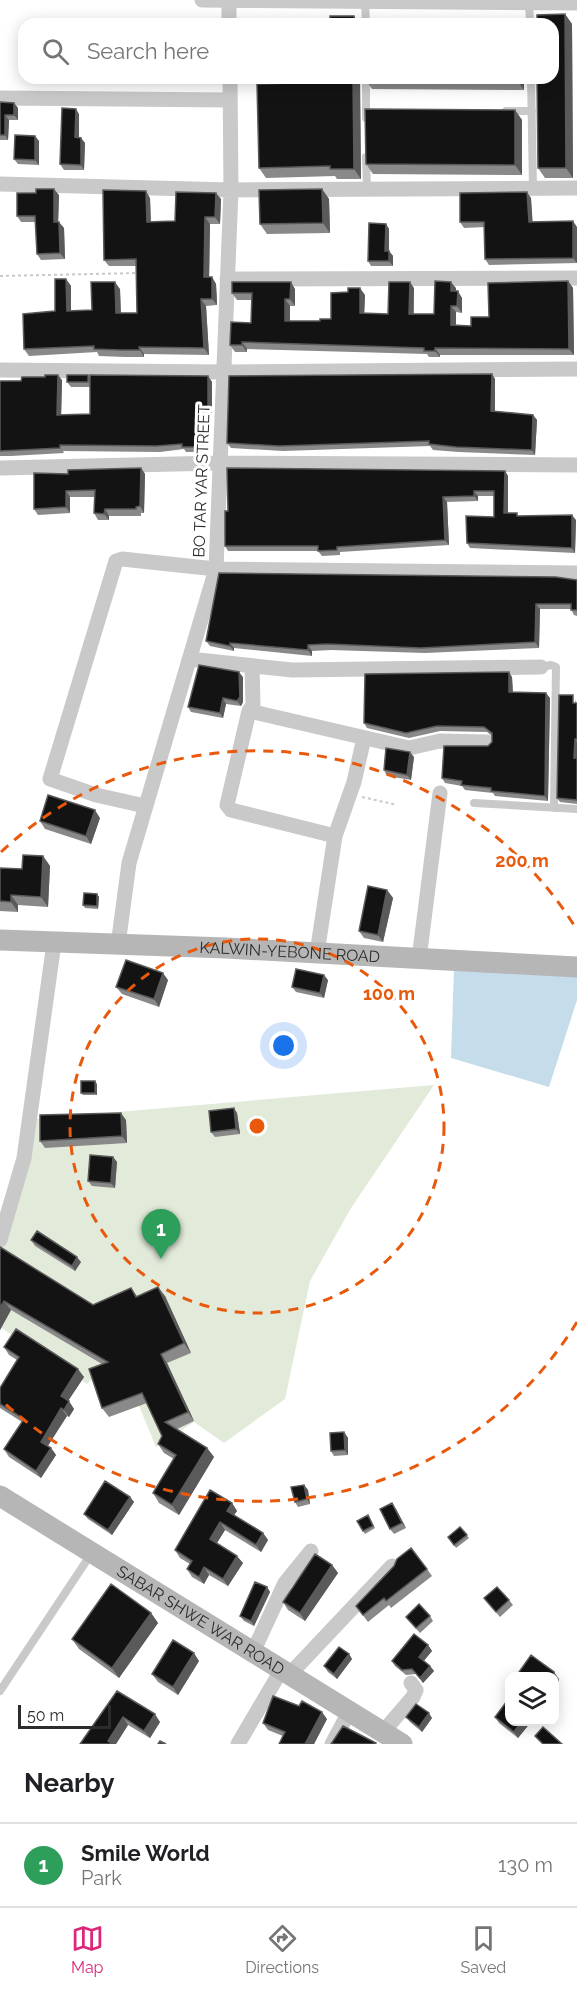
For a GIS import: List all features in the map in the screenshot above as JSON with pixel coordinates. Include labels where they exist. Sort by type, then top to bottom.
[{"type":"street","points":[[202,0],[577,3]]},
{"type":"street","points":[[229,0],[229,18]]},
{"type":"street","name":"BO TAR YAR STREET","points":[[118,945],[129,863],[216,569],[231,190],[230,84]]},
{"type":"street","points":[[0,98],[230,100]]},
{"type":"street","points":[[0,184],[231,190],[577,188]]},
{"type":"street","points":[[227,279],[577,278]]},
{"type":"street","points":[[0,369],[224,372],[577,369]]},
{"type":"street","points":[[0,468],[220,464],[577,465]]},
{"type":"street","points":[[145,806],[96,795],[50,779],[116,561],[122,559],[216,569],[577,573]]},
{"type":"street","points":[[189,659],[292,670],[542,667]]},
{"type":"street","points":[[252,666],[253,705],[249,711],[227,805],[231,810],[335,836]]},
{"type":"street","points":[[249,711],[409,748],[440,741],[487,742]]},
{"type":"street","points":[[317,953],[335,836],[354,782],[364,738]]},
{"type":"street","points":[[419,958],[440,793]]},
{"type":"street","name":"KALWIN-YEBONE ROAD","points":[[0,940],[317,953],[577,967]]},
{"type":"street","points":[[0,1240],[24,1158],[54,943]]},
{"type":"street","name":"SABAR SHWE WAR ROAD","points":[[0,1496],[402,1744]]},
{"type":"street","points":[[253,1652],[285,1583],[312,1551]]},
{"type":"street","points":[[238,1744],[286,1671],[392,1566]]},
{"type":"street","points":[[383,1732],[413,1697],[416,1690],[411,1683]]},
{"type":"street","points":[[332,1744],[349,1712]]},
{"type":"lane","points":[[366,1],[366,18]]},
{"type":"lane","points":[[530,3],[530,18]]},
{"type":"lane","points":[[366,84],[366,123]]},
{"type":"lane","points":[[531,84],[533,188]]},
{"type":"lane","points":[[496,111],[532,111]]},
{"type":"lane","points":[[366,112],[378,112]]},
{"type":"lane","points":[[366,145],[367,189]]},
{"type":"lane","points":[[542,667],[556,667],[554,808]]},
{"type":"lane","points":[[474,803],[577,809]]},
{"type":"lane","points":[[0,1690],[92,1553]]},
{"type":"path","points":[[0,276],[148,274]]},
{"type":"path","points":[[348,794],[398,805]]},
{"type":"green space","points":[[434,1085],[351,1208],[310,1281],[285,1399],[224,1443],[194,1422],[156,1447],[118,1355],[87,1384],[0,1327],[0,1237],[35,1119]]},
{"type":"water","points":[[454,969],[577,976],[577,1000],[549,1087],[451,1058]]},
{"type":"building","points":[[565,14],[566,168],[538,168],[537,84],[559,84],[559,18],[537,18],[537,15]]},
{"type":"building","points":[[330,16],[354,16],[354,18],[330,18]]},
{"type":"building","points":[[257,84],[353,84],[354,169],[330,169],[330,166],[259,168]]},
{"type":"building","points":[[0,102],[14,103],[14,115],[5,115],[5,135],[0,135]]},
{"type":"building","points":[[62,108],[76,109],[75,137],[81,138],[81,165],[60,164]]},
{"type":"building","points":[[365,109],[515,110],[515,165],[366,164]]},
{"type":"building","points":[[15,135],[35,136],[35,160],[14,159]]},
{"type":"building","points":[[36,189],[54,189],[54,222],[59,222],[60,253],[37,254],[35,216],[17,216],[17,193],[36,193]]},
{"type":"building","points":[[322,189],[323,223],[260,224],[259,190]]},
{"type":"building","points":[[103,190],[146,191],[147,222],[175,221],[176,192],[216,193],[215,217],[205,217],[204,277],[212,277],[212,299],[201,299],[204,348],[139,347],[140,350],[120,350],[94,349],[94,346],[24,349],[23,314],[55,311],[55,279],[66,279],[67,311],[92,310],[91,282],[115,282],[116,313],[137,313],[136,259],[104,260]]},
{"type":"building","points":[[527,192],[529,222],[573,221],[573,258],[485,259],[484,222],[460,222],[460,193]]},
{"type":"building","points":[[369,223],[386,224],[385,251],[389,251],[389,261],[368,261]]},
{"type":"building","points":[[435,281],[451,282],[451,291],[458,291],[457,306],[451,306],[451,325],[471,326],[471,317],[489,317],[488,283],[568,281],[569,349],[435,348],[435,351],[424,351],[424,348],[242,342],[242,345],[230,345],[231,322],[251,323],[252,293],[232,293],[232,282],[291,282],[290,299],[285,299],[285,321],[320,321],[320,319],[331,319],[331,293],[348,292],[348,288],[360,288],[360,313],[388,314],[389,282],[410,282],[409,314],[434,314]]},
{"type":"building","points":[[492,374],[491,411],[533,415],[532,450],[456,447],[429,444],[429,441],[279,446],[227,443],[229,376]]},
{"type":"building","points":[[45,375],[58,375],[57,415],[90,414],[90,375],[208,376],[208,410],[200,410],[200,447],[182,447],[182,444],[60,445],[60,448],[0,451],[0,381],[21,381],[22,377],[45,377]]},
{"type":"building","points":[[67,375],[88,375],[88,382],[67,382]]},
{"type":"building","points":[[141,468],[140,506],[136,509],[105,509],[104,514],[94,513],[95,490],[66,491],[66,507],[34,509],[34,473],[68,474],[68,470]]},
{"type":"building","points":[[227,468],[505,471],[504,513],[517,513],[517,516],[572,515],[572,548],[467,543],[466,516],[494,517],[494,491],[474,491],[474,496],[443,497],[445,540],[337,547],[337,550],[318,551],[318,546],[225,546],[225,511],[228,511]]},
{"type":"building","points":[[219,573],[556,577],[577,580],[577,610],[571,610],[571,604],[536,604],[535,642],[421,648],[327,644],[308,645],[308,650],[230,643],[230,646],[206,641]]},
{"type":"building","points":[[199,665],[239,672],[240,697],[237,701],[223,698],[220,713],[188,707]]},
{"type":"building","points":[[509,672],[509,692],[546,693],[545,796],[491,791],[491,788],[461,785],[462,781],[442,778],[444,746],[488,746],[492,742],[492,733],[484,727],[437,726],[406,733],[364,723],[365,674]]},
{"type":"building","points":[[559,695],[573,695],[573,703],[577,703],[577,739],[575,739],[574,758],[577,758],[577,800],[557,798]]},
{"type":"building","points":[[386,748],[410,752],[407,775],[384,770]]},
{"type":"building","points":[[48,795],[95,810],[86,836],[40,821]]},
{"type":"building","points":[[23,855],[43,856],[41,897],[11,895],[11,902],[0,901],[0,868],[22,869]]},
{"type":"building","points":[[368,886],[387,890],[378,935],[359,931]]},
{"type":"building","points":[[84,893],[97,894],[97,906],[83,905]]},
{"type":"building","points":[[126,960],[163,973],[154,999],[116,987]]},
{"type":"building","points":[[296,969],[324,975],[320,993],[292,987]]},
{"type":"building","points":[[81,1081],[95,1081],[95,1093],[81,1093]]},
{"type":"building","points":[[234,1108],[236,1129],[211,1132],[209,1111]]},
{"type":"building","points":[[121,1113],[122,1136],[40,1141],[40,1115]]},
{"type":"building","points":[[90,1155],[113,1157],[111,1183],[88,1181]]},
{"type":"building","points":[[152,1213],[166,1218],[160,1235],[146,1230]]},
{"type":"building","points":[[37,1231],[77,1257],[72,1266],[31,1240]]},
{"type":"building","points":[[0,1247],[93,1305],[131,1288],[136,1297],[158,1287],[184,1343],[161,1354],[188,1412],[165,1422],[207,1448],[172,1505],[153,1493],[176,1455],[158,1444],[162,1436],[142,1393],[102,1408],[89,1369],[108,1362],[4,1301],[0,1308]]},
{"type":"building","points":[[16,1329],[78,1369],[61,1396],[69,1401],[64,1410],[61,1408],[41,1442],[51,1448],[36,1471],[4,1449],[24,1419],[0,1404],[0,1388],[19,1357],[4,1347]]},
{"type":"building","points":[[344,1432],[345,1450],[331,1451],[330,1433]]},
{"type":"building","points":[[105,1481],[130,1497],[108,1530],[84,1514]]},
{"type":"building","points":[[304,1485],[307,1499],[295,1502],[291,1487]]},
{"type":"building","points":[[210,1490],[232,1503],[227,1511],[263,1533],[256,1545],[220,1522],[210,1539],[237,1556],[223,1579],[204,1567],[199,1577],[187,1569],[192,1561],[175,1550]]},
{"type":"building","points":[[392,1503],[402,1523],[390,1529],[380,1509]]},
{"type":"building","points":[[368,1515],[373,1526],[363,1531],[357,1521]]},
{"type":"building","points":[[460,1527],[467,1535],[454,1545],[448,1537]]},
{"type":"building","points":[[411,1548],[427,1569],[386,1601],[384,1598],[363,1615],[356,1606],[394,1566],[397,1559]]},
{"type":"building","points":[[315,1554],[332,1565],[300,1613],[283,1602]]},
{"type":"building","points":[[255,1582],[267,1587],[251,1621],[240,1616]]},
{"type":"building","points":[[111,1584],[151,1613],[112,1668],[72,1639]]},
{"type":"building","points":[[497,1587],[509,1600],[496,1612],[484,1598]]},
{"type":"building","points":[[419,1604],[430,1616],[416,1628],[406,1617]]},
{"type":"building","points":[[414,1634],[428,1645],[419,1657],[430,1666],[420,1678],[412,1669],[402,1670],[392,1661]]},
{"type":"building","points":[[173,1640],[194,1653],[173,1687],[152,1674]]},
{"type":"building","points":[[339,1647],[349,1654],[334,1674],[324,1666]]},
{"type":"building","points":[[531,1655],[554,1672],[519,1672]]},
{"type":"building","points":[[117,1691],[155,1714],[144,1731],[123,1717],[108,1741],[113,1744],[80,1744]]},
{"type":"building","points":[[273,1696],[299,1706],[302,1701],[322,1712],[305,1744],[279,1744],[285,1732],[263,1723]]},
{"type":"building","points":[[416,1704],[429,1713],[419,1727],[406,1717]]},
{"type":"building","points":[[505,1704],[505,1725],[495,1717]]},
{"type":"building","points":[[343,1726],[376,1743],[331,1744]]},
{"type":"building","points":[[506,1726],[518,1726],[514,1732]]},
{"type":"building","points":[[543,1727],[562,1744],[543,1744],[535,1736]]},
{"type":"place","name":"Smile World","points":[[161,1259]]}]
